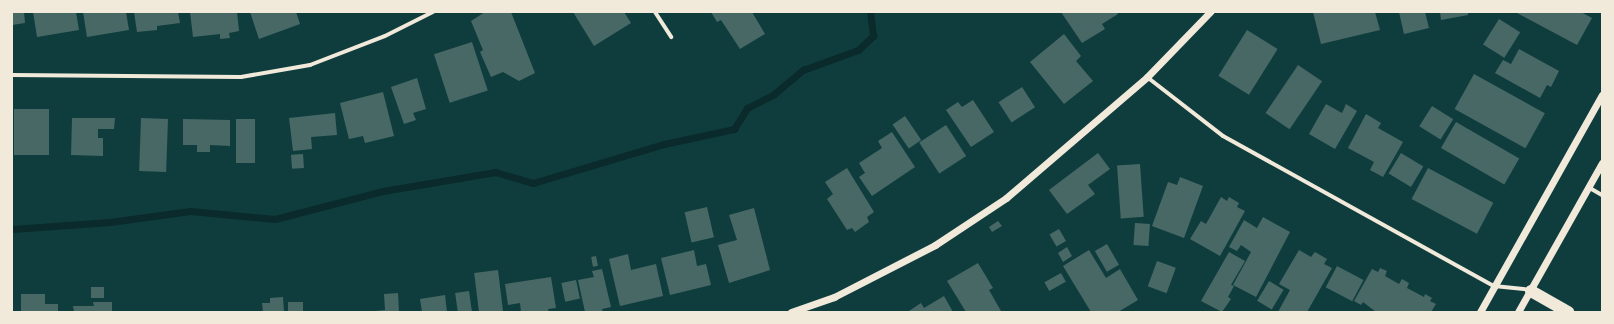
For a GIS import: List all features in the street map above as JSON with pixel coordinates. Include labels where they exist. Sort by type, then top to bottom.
[{"type":"highway","points":[[1531,290],[1568,312]]},
{"type":"street","points":[[12,75],[241,77],[310,64],[385,36],[433,12]]},
{"type":"street","points":[[655,12],[671,37]]},
{"type":"street","points":[[792,312],[834,297],[936,245],[1006,198],[1147,77],[1210,12]]},
{"type":"street","points":[[1147,77],[1223,136],[1494,286],[1531,290]]},
{"type":"street","points":[[1480,312],[1602,95]]},
{"type":"street","points":[[1518,312],[1602,163]]},
{"type":"street","points":[[1588,187],[1602,195]]},
{"type":"building","points":[[12,12],[24,12],[25,23],[12,25]]},
{"type":"building","points":[[33,12],[76,12],[79,30],[37,37]]},
{"type":"building","points":[[83,12],[126,12],[129,30],[87,37]]},
{"type":"building","points":[[134,12],[178,12],[180,23],[157,26],[157,30],[137,32]]},
{"type":"building","points":[[190,12],[237,12],[239,31],[229,33],[230,38],[220,39],[220,34],[193,37]]},
{"type":"building","points":[[250,12],[296,12],[300,24],[259,39]]},
{"type":"building","points":[[485,12],[511,12],[535,73],[519,81],[503,72],[491,77],[480,52],[483,50],[471,21]]},
{"type":"building","points":[[573,12],[624,12],[631,23],[594,46]]},
{"type":"building","points":[[711,12],[752,12],[765,34],[740,49],[721,20],[717,22]]},
{"type":"building","points":[[1061,12],[1117,12],[1118,14],[1102,24],[1105,29],[1082,43]]},
{"type":"building","points":[[1313,12],[1375,12],[1380,30],[1321,44]]},
{"type":"building","points":[[1399,12],[1425,12],[1429,28],[1404,34]]},
{"type":"building","points":[[1440,12],[1468,12],[1468,15],[1441,20]]},
{"type":"building","points":[[1515,12],[1581,12],[1592,18],[1577,45]]},
{"type":"building","points":[[1499,19],[1520,32],[1504,58],[1483,44]]},
{"type":"building","points":[[1247,30],[1278,49],[1249,95],[1218,76]]},
{"type":"building","points":[[1064,34],[1081,56],[1076,61],[1093,81],[1064,104],[1030,62]]},
{"type":"building","points":[[472,42],[488,91],[450,103],[434,54]]},
{"type":"building","points":[[1519,49],[1559,71],[1551,87],[1547,85],[1540,98],[1495,73],[1503,60],[1511,64]]},
{"type":"building","points":[[1298,65],[1322,81],[1290,129],[1266,113]]},
{"type":"building","points":[[1474,74],[1545,113],[1525,148],[1455,109]]},
{"type":"building","points":[[417,78],[426,109],[413,113],[416,120],[404,124],[391,87]]},
{"type":"building","points":[[1022,87],[1035,107],[1012,122],[999,102]]},
{"type":"building","points":[[383,92],[394,136],[365,143],[363,136],[349,139],[340,103]]},
{"type":"building","points":[[973,100],[994,132],[971,147],[946,110],[958,102],[962,107]]},
{"type":"building","points":[[1326,104],[1342,113],[1346,104],[1357,111],[1335,149],[1309,134]]},
{"type":"building","points":[[1432,106],[1453,119],[1440,140],[1419,126]]},
{"type":"building","points":[[14,109],[49,109],[49,155],[14,155]]},
{"type":"building","points":[[335,113],[337,135],[311,137],[312,149],[293,151],[289,118]]},
{"type":"building","points":[[1366,114],[1381,123],[1378,128],[1403,142],[1383,177],[1370,170],[1374,162],[1348,148]]},
{"type":"building","points":[[905,116],[921,140],[909,148],[893,124]]},
{"type":"building","points":[[72,118],[115,118],[114,129],[98,129],[98,138],[103,138],[103,156],[71,155]]},
{"type":"building","points":[[141,118],[168,119],[166,172],[139,171]]},
{"type":"building","points":[[183,119],[230,120],[230,146],[210,145],[210,152],[197,152],[197,145],[183,145]]},
{"type":"building","points":[[236,119],[255,119],[255,163],[236,163]]},
{"type":"building","points":[[1456,122],[1519,158],[1504,184],[1441,148]]},
{"type":"building","points":[[946,125],[966,156],[939,173],[919,142]]},
{"type":"building","points":[[892,132],[915,167],[872,196],[859,177],[865,173],[859,163],[882,148],[878,141]]},
{"type":"building","points":[[1098,153],[1110,169],[1088,185],[1095,194],[1067,214],[1049,190]]},
{"type":"building","points":[[1401,153],[1423,166],[1411,187],[1389,174]]},
{"type":"building","points":[[303,154],[304,168],[292,169],[291,155]]},
{"type":"building","points":[[1140,164],[1144,217],[1121,218],[1117,166]]},
{"type":"building","points":[[847,168],[874,212],[867,217],[869,222],[855,232],[852,228],[847,230],[827,199],[833,194],[825,182]]},
{"type":"building","points":[[1428,168],[1493,203],[1477,234],[1412,199]]},
{"type":"building","points":[[1180,177],[1203,186],[1184,238],[1152,226],[1168,182],[1177,185]]},
{"type":"building","points":[[1221,197],[1227,201],[1229,197],[1239,203],[1237,207],[1245,211],[1220,256],[1190,239],[1201,221],[1206,224]]},
{"type":"building","points":[[707,207],[714,237],[692,242],[685,212]]},
{"type":"building","points":[[754,208],[770,270],[729,283],[718,245],[737,240],[729,215]]},
{"type":"building","points":[[1263,217],[1290,232],[1256,297],[1233,285],[1251,252],[1241,245],[1237,251],[1229,247],[1244,220],[1257,228]]},
{"type":"building","points":[[998,221],[1002,226],[992,232],[989,227]]},
{"type":"building","points":[[1135,223],[1150,224],[1148,246],[1133,245]]},
{"type":"building","points":[[1059,229],[1066,241],[1056,247],[1049,235]]},
{"type":"building","points":[[1107,244],[1119,265],[1107,272],[1095,251]]},
{"type":"building","points":[[1067,247],[1072,256],[1063,262],[1058,253]]},
{"type":"building","points":[[694,250],[697,266],[706,264],[711,285],[670,295],[661,258]]},
{"type":"building","points":[[1089,250],[1106,278],[1120,269],[1138,300],[1118,312],[1091,312],[1063,266]]},
{"type":"building","points":[[1299,250],[1311,257],[1315,252],[1327,259],[1324,264],[1332,268],[1307,312],[1278,312],[1290,290],[1279,284]]},
{"type":"building","points":[[1229,252],[1245,261],[1231,285],[1234,286],[1228,297],[1231,299],[1222,312],[1201,301]]},
{"type":"building","points":[[628,254],[631,270],[656,264],[663,296],[620,306],[609,259]]},
{"type":"building","points":[[596,256],[598,266],[593,267],[591,257]]},
{"type":"building","points":[[1157,261],[1176,268],[1167,293],[1148,286]]},
{"type":"building","points":[[978,263],[993,288],[989,290],[1001,311],[1000,312],[966,312],[947,281]]},
{"type":"building","points":[[1337,266],[1363,280],[1352,301],[1326,287]]},
{"type":"building","points":[[1380,268],[1387,271],[1385,276],[1399,284],[1402,279],[1409,283],[1407,288],[1424,297],[1425,294],[1432,298],[1430,301],[1436,304],[1431,312],[1376,312],[1363,302],[1361,305],[1354,301],[1372,269],[1378,272]]},
{"type":"building","points":[[602,269],[611,307],[602,309],[603,312],[585,312],[578,280],[594,277],[592,271]]},
{"type":"building","points":[[498,270],[503,312],[479,312],[474,273]]},
{"type":"building","points":[[1061,273],[1066,282],[1049,291],[1044,282]]},
{"type":"building","points":[[551,277],[556,308],[548,309],[549,312],[521,312],[520,303],[508,305],[505,284]]},
{"type":"building","points":[[576,280],[580,299],[565,302],[561,283]]},
{"type":"building","points":[[1269,281],[1284,290],[1272,309],[1257,301]]},
{"type":"building","points":[[91,287],[104,287],[104,298],[91,298]]},
{"type":"building","points":[[469,291],[472,312],[458,312],[455,293]]},
{"type":"building","points":[[398,293],[399,312],[365,312],[385,310],[384,294]]},
{"type":"building","points":[[21,294],[45,294],[45,304],[58,304],[58,312],[21,312]]},
{"type":"building","points":[[445,295],[447,312],[422,312],[420,299]]},
{"type":"building","points":[[944,296],[953,312],[909,311],[921,303],[924,308]]},
{"type":"building","points":[[283,297],[284,312],[263,312],[262,303],[270,303],[270,298]]},
{"type":"building","points":[[93,302],[112,302],[112,312],[74,312],[73,306],[94,306]]},
{"type":"building","points":[[288,302],[303,302],[303,312],[288,312]]},
{"type":"waterway","points":[[12,229],[110,222],[190,211],[275,219],[383,191],[495,172],[533,183],[664,144],[734,129],[747,108],[774,94],[803,70],[858,50],[873,36],[870,12]]}]
